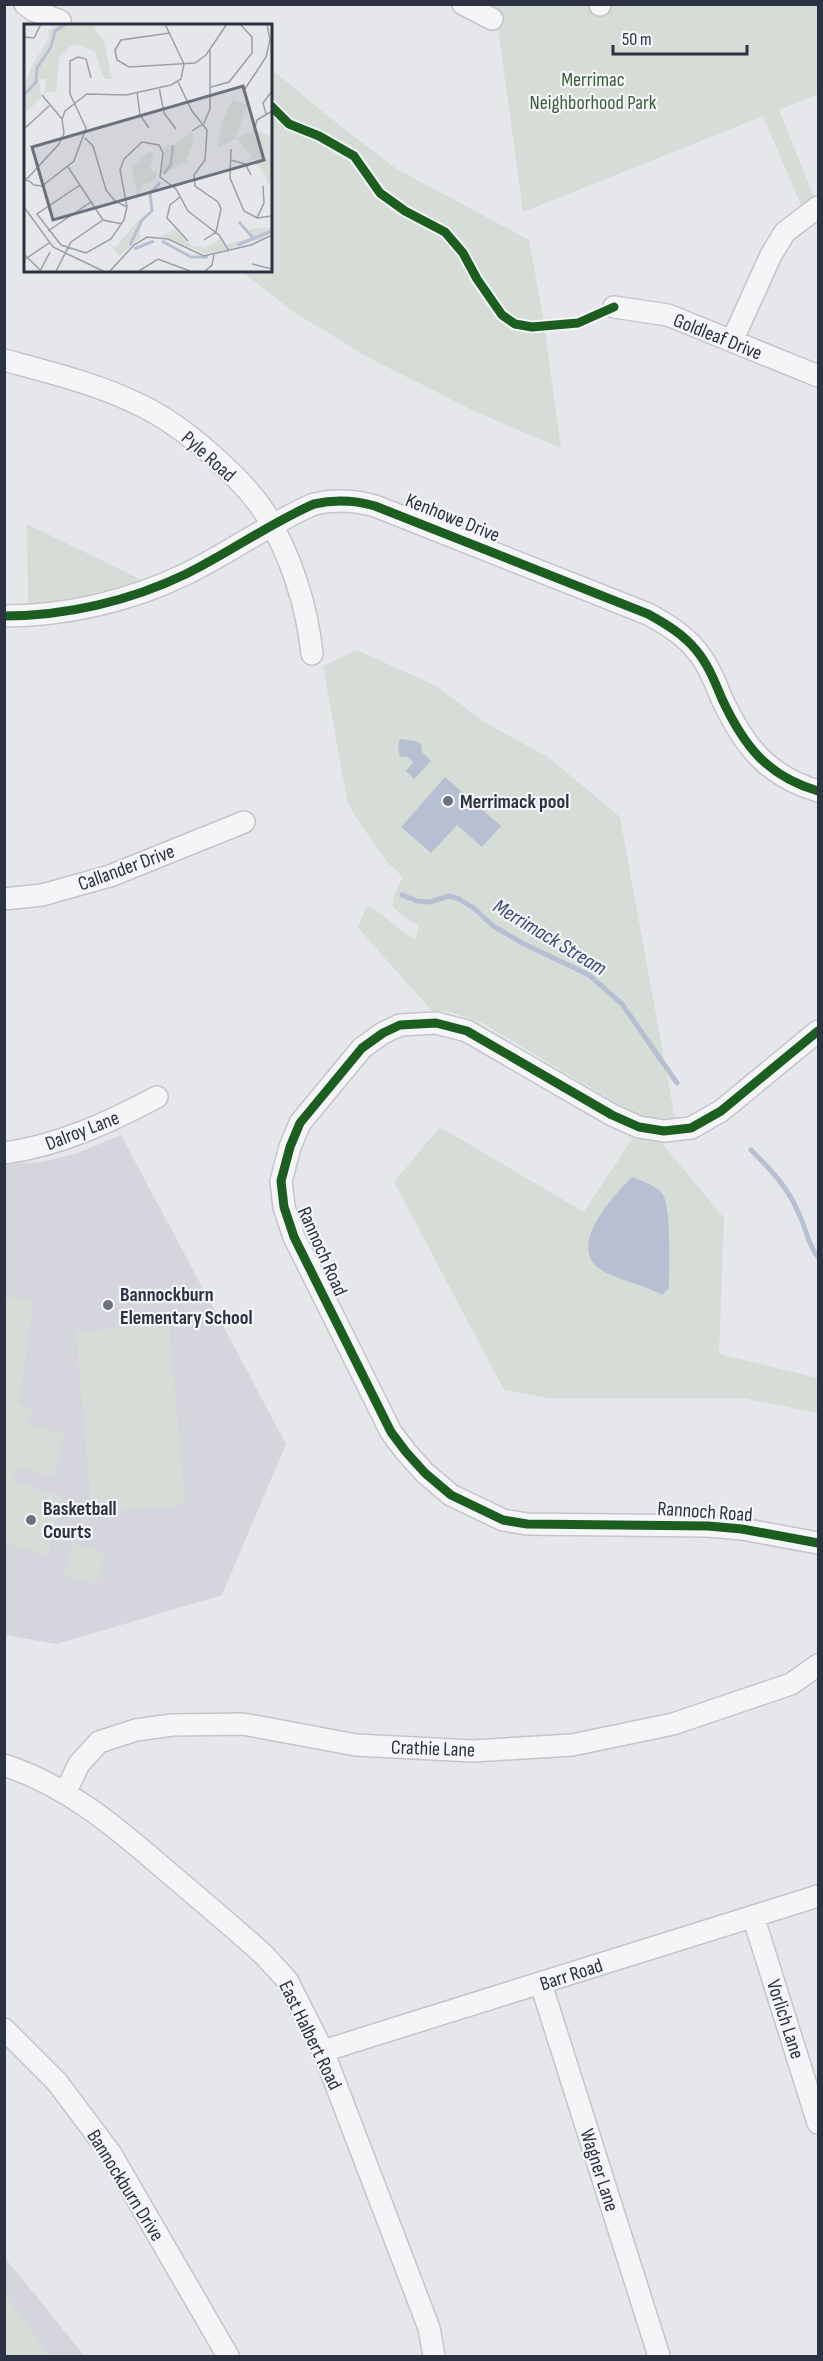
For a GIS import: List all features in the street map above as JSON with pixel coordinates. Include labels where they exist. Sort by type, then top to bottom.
[{"type":"street","points":[[25,4],[33,10],[60,21]]},
{"type":"street","points":[[463,4],[492,19]]},
{"type":"street","points":[[732,341],[771,255],[785,232],[819,207]]},
{"type":"street","name":"Goldleaf Drive","points":[[614,307],[668,315],[819,376]]},
{"type":"street","name":"Pyle Road","points":[[4,360],[89,383],[144,406],[183,431],[216,459],[264,511],[281,543],[303,601],[312,654]]},
{"type":"street","name":"Kenhowe Drive","points":[[4,616],[34,616],[106,604],[185,575],[314,504],[330,500],[352,500],[375,506],[648,614],[673,629],[697,650],[710,670],[734,725],[760,759],[771,769],[794,783],[819,791]]},
{"type":"street","name":"Callander Drive","points":[[4,899],[42,896],[110,876],[244,822]]},
{"type":"street","name":"Rannoch Road","points":[[819,1032],[721,1111],[691,1128],[664,1131],[639,1127],[612,1115],[467,1031],[436,1023],[400,1025],[383,1033],[362,1048],[300,1123],[290,1147],[281,1181],[284,1207],[294,1237],[391,1432],[425,1473],[451,1495],[503,1520],[527,1524],[708,1526],[742,1529],[819,1543]]},
{"type":"street","name":"Dalroy Lane","points":[[4,1153],[59,1141],[124,1114],[157,1097]]},
{"type":"street","name":"Crathie Lane","points":[[65,1793],[79,1764],[99,1742],[136,1730],[172,1725],[243,1724],[356,1745],[472,1751],[572,1745],[673,1724],[791,1684],[819,1665]]},
{"type":"street","name":"East Halbert Road","points":[[4,1765],[65,1793],[106,1820],[133,1841],[278,1969],[295,1993],[323,2051],[429,2328],[434,2356]]},
{"type":"street","name":"Barr Road","points":[[323,2051],[819,1896]]},
{"type":"street","name":"Vorlich Lane","points":[[753,1916],[819,2123]]},
{"type":"street","name":"Wagner Lane","points":[[541,1984],[659,2356]]},
{"type":"street","name":"Bannockburn Drive","points":[[4,2028],[57,2082],[111,2154],[228,2356]]},
{"type":"shaded area","name":"Bannockburn Elementary School","points":[[121,1135],[286,1444],[222,1595],[57,1644],[5,1635],[4,1165],[41,1162],[78,1153]]},
{"type":"shaded area","points":[[4,2257],[46,2308],[84,2356],[5,2356]]},
{"type":"green space","name":"Merrimac Neighborhood Park","points":[[495,5],[818,5],[818,94],[779,110],[814,197],[801,205],[763,116],[523,212]]},
{"type":"green space","points":[[272,70],[395,168],[529,240],[543,317],[561,448],[476,412],[369,358],[292,311],[243,272],[272,272]]},
{"type":"green space","points":[[27,524],[142,580],[88,596],[28,605]]},
{"type":"green space","points":[[357,650],[436,686],[489,725],[548,757],[620,817],[675,1119],[663,1121],[640,1117],[482,1023],[450,1012],[432,1011],[358,928],[367,905],[415,939],[419,926],[393,907],[393,898],[402,876],[389,864],[356,818],[347,800],[323,666]]},
{"type":"green space","points":[[440,1127],[584,1212],[634,1136],[662,1143],[724,1218],[719,1354],[818,1378],[818,1413],[743,1398],[548,1398],[504,1390],[394,1182]]},
{"type":"green space","points":[[14,1297],[33,1302],[19,1403],[4,1400],[5,1302]]},
{"type":"green space","points":[[169,1324],[185,1504],[92,1513],[76,1332]]},
{"type":"green space","points":[[5,1401],[32,1408],[28,1425],[64,1434],[53,1476],[17,1466],[13,1482],[64,1498],[48,1555],[5,1542]]},
{"type":"green space","points":[[73,1543],[105,1553],[96,1584],[64,1575]]},
{"type":"green space","points":[[5,2295],[8,2299],[50,2356],[5,2356]]},
{"type":"water","points":[[400,739],[421,744],[422,752],[431,761],[414,779],[406,771],[413,762],[408,757],[400,757],[398,747]]},
{"type":"water","name":"Merrimack pool","points":[[445,777],[501,826],[482,847],[457,825],[431,853],[401,827]]},
{"type":"water","points":[[632,1177],[656,1188],[665,1200],[669,1239],[669,1288],[662,1295],[615,1277],[601,1270],[591,1260],[588,1248],[590,1235],[596,1222],[614,1196]]},
{"type":"waterway","name":"Merrimack Stream","points":[[402,895],[417,901],[430,902],[449,896],[459,899],[475,909],[492,925],[522,943],[589,975],[622,1004],[677,1083]]},
{"type":"waterway","name":"Merrimack Stream","points":[[751,1150],[790,1195],[818,1257]]},
{"type":"cycle path","points":[[272,107],[289,124],[319,136],[354,156],[380,193],[405,211],[445,232],[463,253],[477,279],[502,315],[515,324],[532,327],[578,323],[614,307]]},
{"type":"cycle path","points":[[4,616],[74,610],[143,592],[186,574],[314,504],[337,501],[367,504],[648,614],[668,626],[686,639],[700,655],[711,673],[730,716],[759,757],[785,777],[818,791]]},
{"type":"cycle path","points":[[818,1031],[721,1111],[691,1128],[664,1131],[639,1127],[612,1115],[467,1031],[436,1023],[400,1025],[383,1033],[362,1048],[300,1123],[290,1147],[281,1181],[284,1207],[294,1237],[391,1432],[425,1473],[451,1495],[503,1520],[527,1524],[708,1526],[742,1529],[818,1543]]},
{"type":"place","name":"Merrimack pool","points":[[448,801]]},
{"type":"place","name":"Bannockburn Elementary School","points":[[108,1305]]},
{"type":"place","name":"Basketball Courts","points":[[31,1520]]}]
